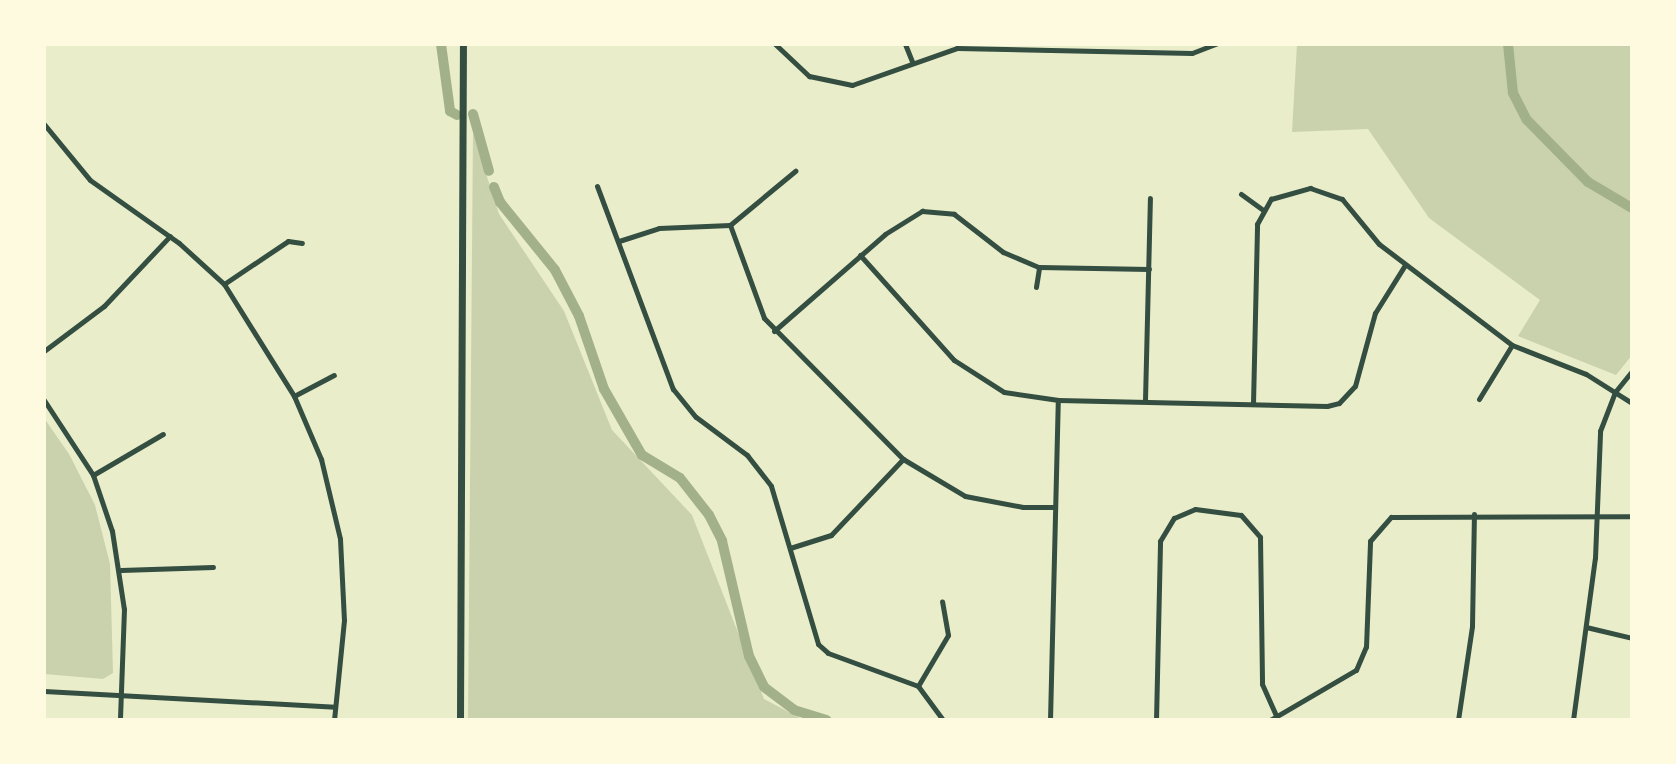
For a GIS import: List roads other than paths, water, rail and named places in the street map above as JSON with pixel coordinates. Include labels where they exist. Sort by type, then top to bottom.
[{"type":"main road","points":[[460,720],[463,44]]},
{"type":"street","points":[[775,44],[792,64],[828,83],[876,79],[912,61],[957,48],[1192,53],[1215,44]]},
{"type":"street","points":[[905,44],[912,61]]},
{"type":"street","points":[[44,124],[90,180],[170,236],[224,284],[294,396],[321,459],[340,539],[344,620],[334,720]]},
{"type":"street","points":[[619,241],[659,228],[730,225],[795,171]]},
{"type":"street","points":[[597,186],[673,389],[696,417],[762,472],[790,548],[818,644],[828,653],[918,686],[943,720]]},
{"type":"street","points":[[1253,404],[1257,224],[1262,209],[1280,193],[1297,188],[1326,191],[1354,210],[1379,244],[1512,345],[1586,374],[1632,403]]},
{"type":"street","points":[[1241,194],[1262,209]]},
{"type":"street","points":[[1145,400],[1150,198]]},
{"type":"street","points":[[774,331],[903,219],[938,210],[968,221],[1003,252],[1039,267],[1149,269]]},
{"type":"street","points":[[730,225],[759,310],[774,331],[903,459],[965,496],[1023,507],[1054,507]]},
{"type":"street","points":[[44,351],[104,306],[170,236]]},
{"type":"street","points":[[224,284],[288,241],[302,243]]},
{"type":"street","points":[[860,255],[974,377],[1004,392],[1058,400],[1327,406],[1349,396],[1375,313],[1405,265]]},
{"type":"street","points":[[1036,287],[1039,267]]},
{"type":"street","points":[[1479,399],[1512,345]]},
{"type":"street","points":[[1573,720],[1597,516],[1600,431],[1615,392],[1632,371]]},
{"type":"street","points":[[294,396],[334,375]]},
{"type":"street","points":[[44,400],[93,475],[121,570],[120,720]]},
{"type":"street","points":[[1050,720],[1058,400]]},
{"type":"street","points":[[93,475],[163,434]]},
{"type":"street","points":[[790,548],[831,535],[903,459]]},
{"type":"street","points":[[1156,720],[1160,541],[1174,518],[1195,509],[1241,515],[1260,537],[1262,684],[1276,715]]},
{"type":"street","points":[[1270,720],[1346,679],[1363,658],[1368,551],[1382,523],[1402,513],[1632,516]]},
{"type":"street","points":[[1458,720],[1472,626],[1474,514]]},
{"type":"street","points":[[121,570],[213,567]]},
{"type":"street","points":[[918,686],[948,635],[942,602]]},
{"type":"street","points":[[1586,627],[1632,638]]},
{"type":"street","points":[[44,691],[335,707]]},
{"type":"waterway","points":[[441,44],[450,111],[457,115]]},
{"type":"waterway","points":[[1508,44],[1513,93],[1527,120],[1588,182],[1632,208]]},
{"type":"waterway","points":[[473,114],[489,171]]},
{"type":"waterway","points":[[494,187],[500,202],[555,270],[579,316],[604,389],[642,455],[680,478],[709,515],[722,541],[749,656],[764,687],[794,710],[826,720]]}]
